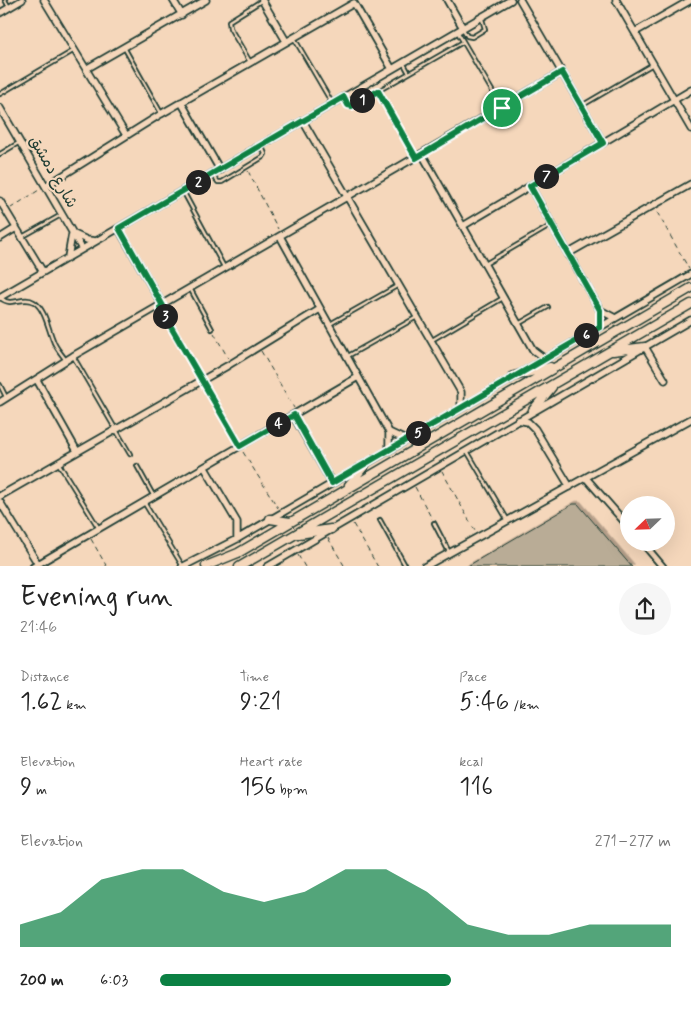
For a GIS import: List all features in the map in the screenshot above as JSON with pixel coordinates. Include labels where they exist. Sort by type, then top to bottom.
[{"type":"main road","points":[[683,293],[691,283]]},
{"type":"main road","points":[[198,566],[207,566],[232,556],[691,288]]},
{"type":"main road","points":[[239,566],[691,304]]},
{"type":"main road","points":[[609,351],[645,347]]},
{"type":"main road","points":[[514,376],[559,365]]},
{"type":"main road","points":[[533,410],[556,382]]},
{"type":"main road","points":[[346,489],[365,465]]},
{"type":"main road","points":[[270,519],[290,522]]},
{"type":"main road","points":[[294,535],[328,531]]},
{"type":"street","points":[[0,13],[22,0]]},
{"type":"street","points":[[44,0],[126,136]]},
{"type":"street","points":[[173,0],[182,15]]},
{"type":"street","points":[[86,69],[206,0]]},
{"type":"street","points":[[262,0],[286,41]]},
{"type":"street","points":[[447,0],[460,29]]},
{"type":"street","points":[[0,297],[511,0]]},
{"type":"street","points":[[520,0],[603,143]]},
{"type":"street","points":[[616,0],[691,128]]},
{"type":"street","points":[[635,32],[691,0]]},
{"type":"street","points":[[46,186],[161,114],[354,1],[392,69]]},
{"type":"street","points":[[0,402],[73,356],[226,270],[562,72]]},
{"type":"street","points":[[463,226],[691,90]]},
{"type":"street","points":[[181,102],[220,170]]},
{"type":"street","name":"شارع دمشق","points":[[0,108],[82,249]]},
{"type":"street","points":[[303,121],[461,392],[463,402],[461,408]]},
{"type":"street","points":[[422,154],[533,350],[545,359]]},
{"type":"street","points":[[569,253],[691,184]]},
{"type":"street","points":[[530,186],[600,310],[600,327]]},
{"type":"street","points":[[0,201],[43,272]]},
{"type":"street","points":[[0,238],[16,228]]},
{"type":"street","points":[[119,228],[161,307]]},
{"type":"street","points":[[67,258],[72,243],[72,232],[87,240],[98,240]]},
{"type":"street","points":[[282,237],[389,432],[389,450]]},
{"type":"street","points":[[182,566],[253,530],[691,273]]},
{"type":"street","points":[[0,496],[202,380],[320,309]]},
{"type":"street","points":[[600,310],[614,318]]},
{"type":"street","points":[[267,566],[691,320]]},
{"type":"street","points":[[645,347],[665,380]]},
{"type":"street","points":[[533,350],[534,366]]},
{"type":"street","points":[[0,502],[35,565],[358,378]]},
{"type":"street","points":[[37,380],[77,451]]},
{"type":"street","points":[[461,392],[477,399]]},
{"type":"street","points":[[533,410],[535,429]]},
{"type":"street","points":[[295,414],[332,483]]},
{"type":"street","points":[[427,566],[691,419]]},
{"type":"street","points":[[518,420],[528,422],[535,429],[570,487]]},
{"type":"street","points":[[389,432],[406,440]]},
{"type":"street","points":[[205,468],[237,522],[237,539]]},
{"type":"street","points":[[586,478],[620,517]]},
{"type":"street","points":[[237,522],[253,530]]},
{"type":"street","points":[[650,551],[663,566]]},
{"type":"lane","points":[[5,0],[10,8]]},
{"type":"lane","points":[[250,62],[230,28],[229,22],[262,0]]},
{"type":"lane","points":[[460,29],[467,36],[473,36],[485,29],[481,17]]},
{"type":"lane","points":[[460,29],[463,42],[502,108]]},
{"type":"lane","points":[[293,37],[332,104]]},
{"type":"lane","points":[[344,97],[348,105],[352,106],[463,42]]},
{"type":"lane","points":[[124,47],[161,114]]},
{"type":"lane","points":[[0,94],[74,50]]},
{"type":"lane","points":[[403,63],[409,73]]},
{"type":"lane","points":[[582,106],[653,64]]},
{"type":"lane","points":[[378,91],[416,158]]},
{"type":"lane","points":[[0,154],[20,142]]},
{"type":"lane","points":[[212,174],[221,183],[263,158],[265,154],[261,146]]},
{"type":"lane","points":[[183,191],[226,270]]},
{"type":"lane","points":[[22,237],[62,215]]},
{"type":"lane","points":[[485,264],[552,224]]},
{"type":"lane","points":[[329,325],[399,285]]},
{"type":"lane","points":[[191,290],[212,329]]},
{"type":"lane","points":[[0,297],[10,303],[28,300],[35,303],[50,327],[53,340],[66,361]]},
{"type":"lane","points":[[431,341],[504,298]]},
{"type":"lane","points":[[161,307],[240,446]]},
{"type":"lane","points":[[518,324],[548,307]]},
{"type":"lane","points":[[346,356],[417,317]]},
{"type":"lane","points":[[73,356],[130,454]]},
{"type":"lane","points":[[0,385],[7,398]]},
{"type":"lane","points":[[467,450],[508,521]]},
{"type":"lane","points":[[58,462],[98,529]]},
{"type":"lane","points":[[137,466],[154,496]]},
{"type":"lane","points":[[144,502],[182,566]]},
{"type":"lane","points":[[380,520],[406,566]]},
{"type":"lane","points":[[434,523],[450,553]]},
{"type":"path","points":[[246,168],[282,237]]},
{"type":"path","points":[[6,211],[46,186]]},
{"type":"path","points":[[653,205],[691,273]]},
{"type":"path","points":[[212,329],[231,363]]},
{"type":"path","points":[[258,345],[295,414]]},
{"type":"path","points":[[240,446],[281,513]]},
{"type":"path","points":[[439,466],[478,537]]},
{"type":"path","points":[[412,482],[434,523]]},
{"type":"path","points":[[350,519],[378,566]]},
{"type":"path","points":[[328,531],[345,566]]},
{"type":"path","points":[[88,535],[107,566]]},
{"type":"path","points":[[296,550],[305,566]]},
{"type":"building","points":[[573,504],[578,504],[631,566],[468,566]]},
{"type":"route","points":[[562,72],[603,143],[530,186],[600,310],[600,327],[332,483],[294,415],[240,446],[160,308],[163,306],[119,228],[344,97],[348,105],[352,106],[378,91],[416,158],[502,108],[562,72]]}]
